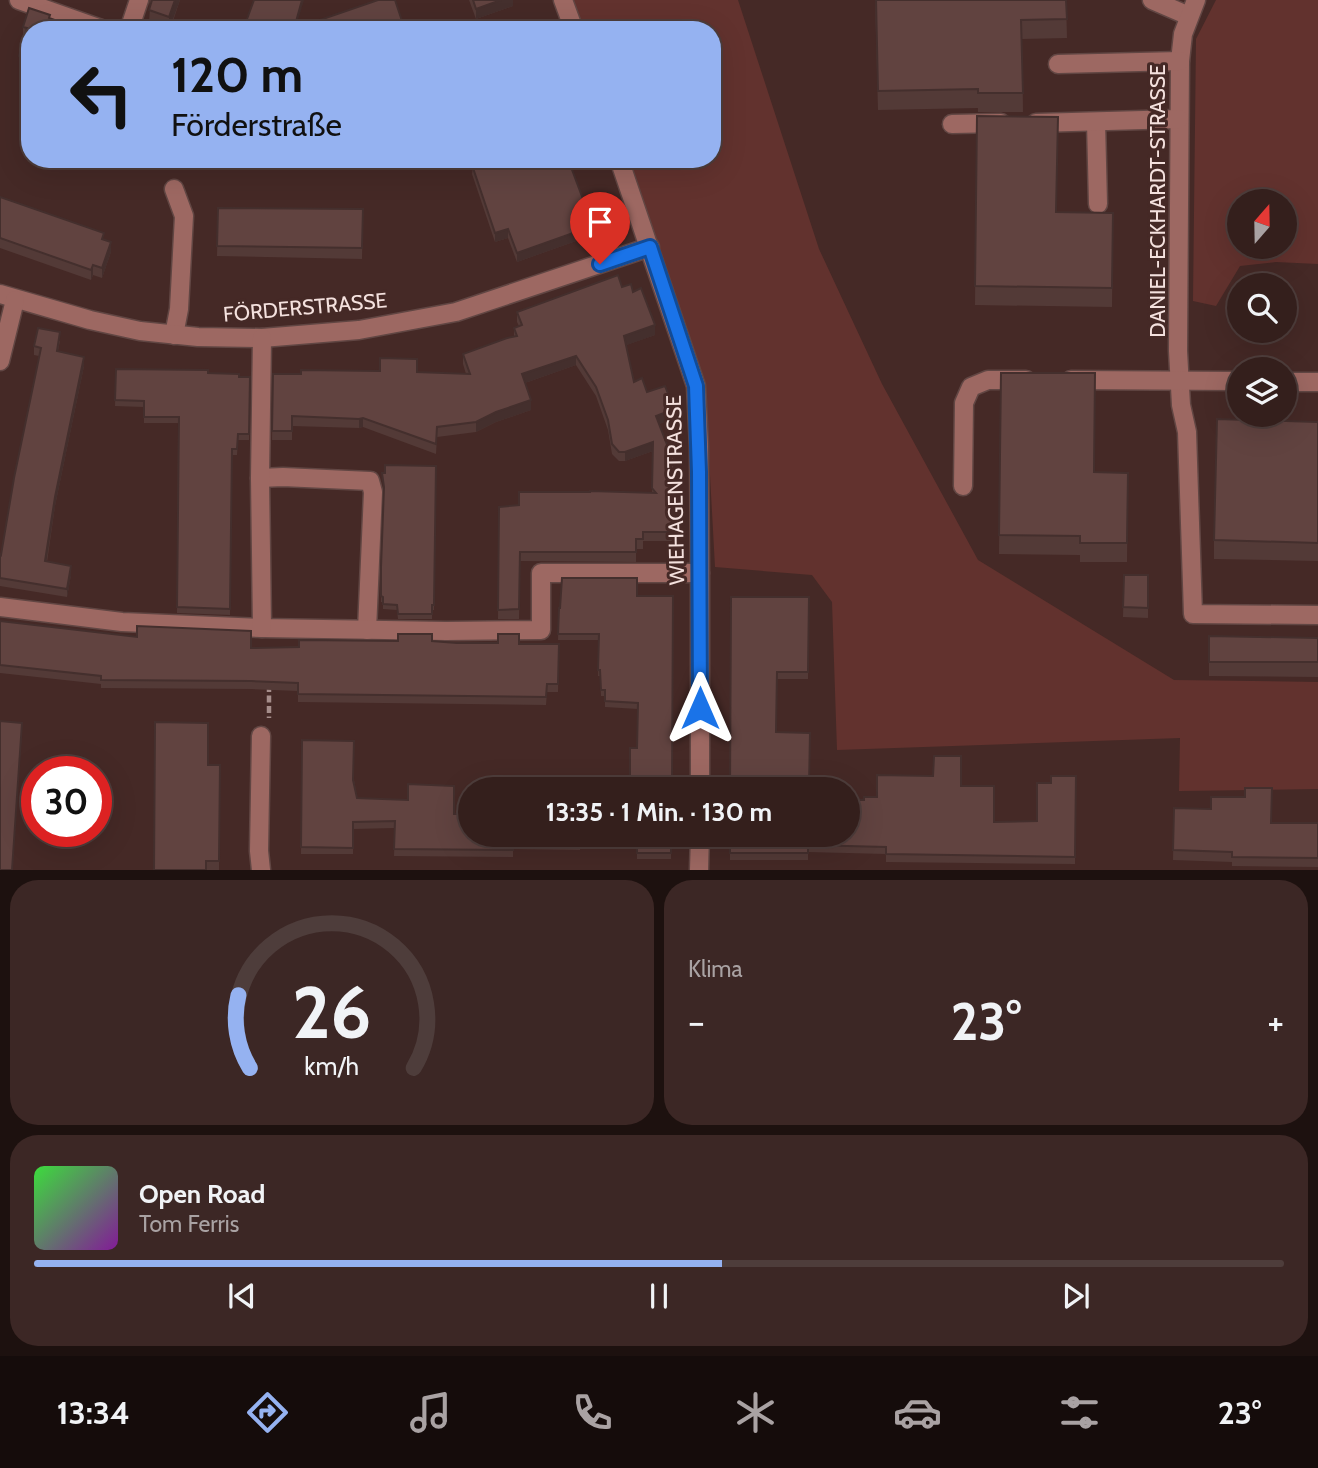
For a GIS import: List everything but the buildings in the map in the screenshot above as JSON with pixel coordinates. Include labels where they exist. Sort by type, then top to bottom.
[{"type":"street","points":[[19,0],[78,21]]},
{"type":"street","points":[[132,21],[139,0]]},
{"type":"street","points":[[564,0],[571,21]]},
{"type":"street","points":[[1152,0],[1192,8]]},
{"type":"street","name":"DANIEL-ECKHARDT-STRASSE","points":[[1192,8],[1183,34],[1180,61],[1178,351],[1181,405],[1186,432],[1193,614],[1318,615]]},
{"type":"street","points":[[1058,64],[1180,61]]},
{"type":"street","points":[[952,124],[1179,119]]},
{"type":"street","points":[[1096,122],[1098,204]]},
{"type":"street","name":"WIEHAGENSTRASSE","points":[[622,168],[696,386],[699,447],[700,777]]},
{"type":"street","points":[[174,189],[184,216],[174,335]]},
{"type":"street","name":"FÖRDERSTRASSE","points":[[8,297],[140,331],[262,338],[359,330],[456,312],[650,247]]},
{"type":"street","points":[[0,361],[8,297]]},
{"type":"street","points":[[262,338],[262,628]]},
{"type":"street","points":[[962,486],[964,402],[971,387],[988,380],[1227,381]]},
{"type":"street","points":[[1297,382],[1318,383]]},
{"type":"street","points":[[260,478],[370,481],[373,492],[368,629]]},
{"type":"street","points":[[0,607],[122,622],[262,628],[541,630],[541,573],[700,573]]},
{"type":"street","points":[[261,736],[261,870]]},
{"type":"street","points":[[699,847],[699,870]]},
{"type":"path","points":[[261,736],[269,735],[269,684],[279,683]]},
{"type":"shaded area","points":[[565,0],[738,0],[819,249],[882,384],[978,560],[1174,680],[1318,682],[1318,789],[1179,791],[1180,738],[837,750],[832,602],[812,575],[715,567],[705,383],[625,168],[721,168],[721,21],[573,21]]},
{"type":"shaded area","points":[[1216,0],[1318,0],[1318,264],[1276,262],[1240,266],[1236,273],[1227,273],[1227,288],[1216,306],[1193,301],[1196,39]]},
{"type":"route","points":[[600,264],[650,247],[696,386],[699,447],[700,708]]}]
